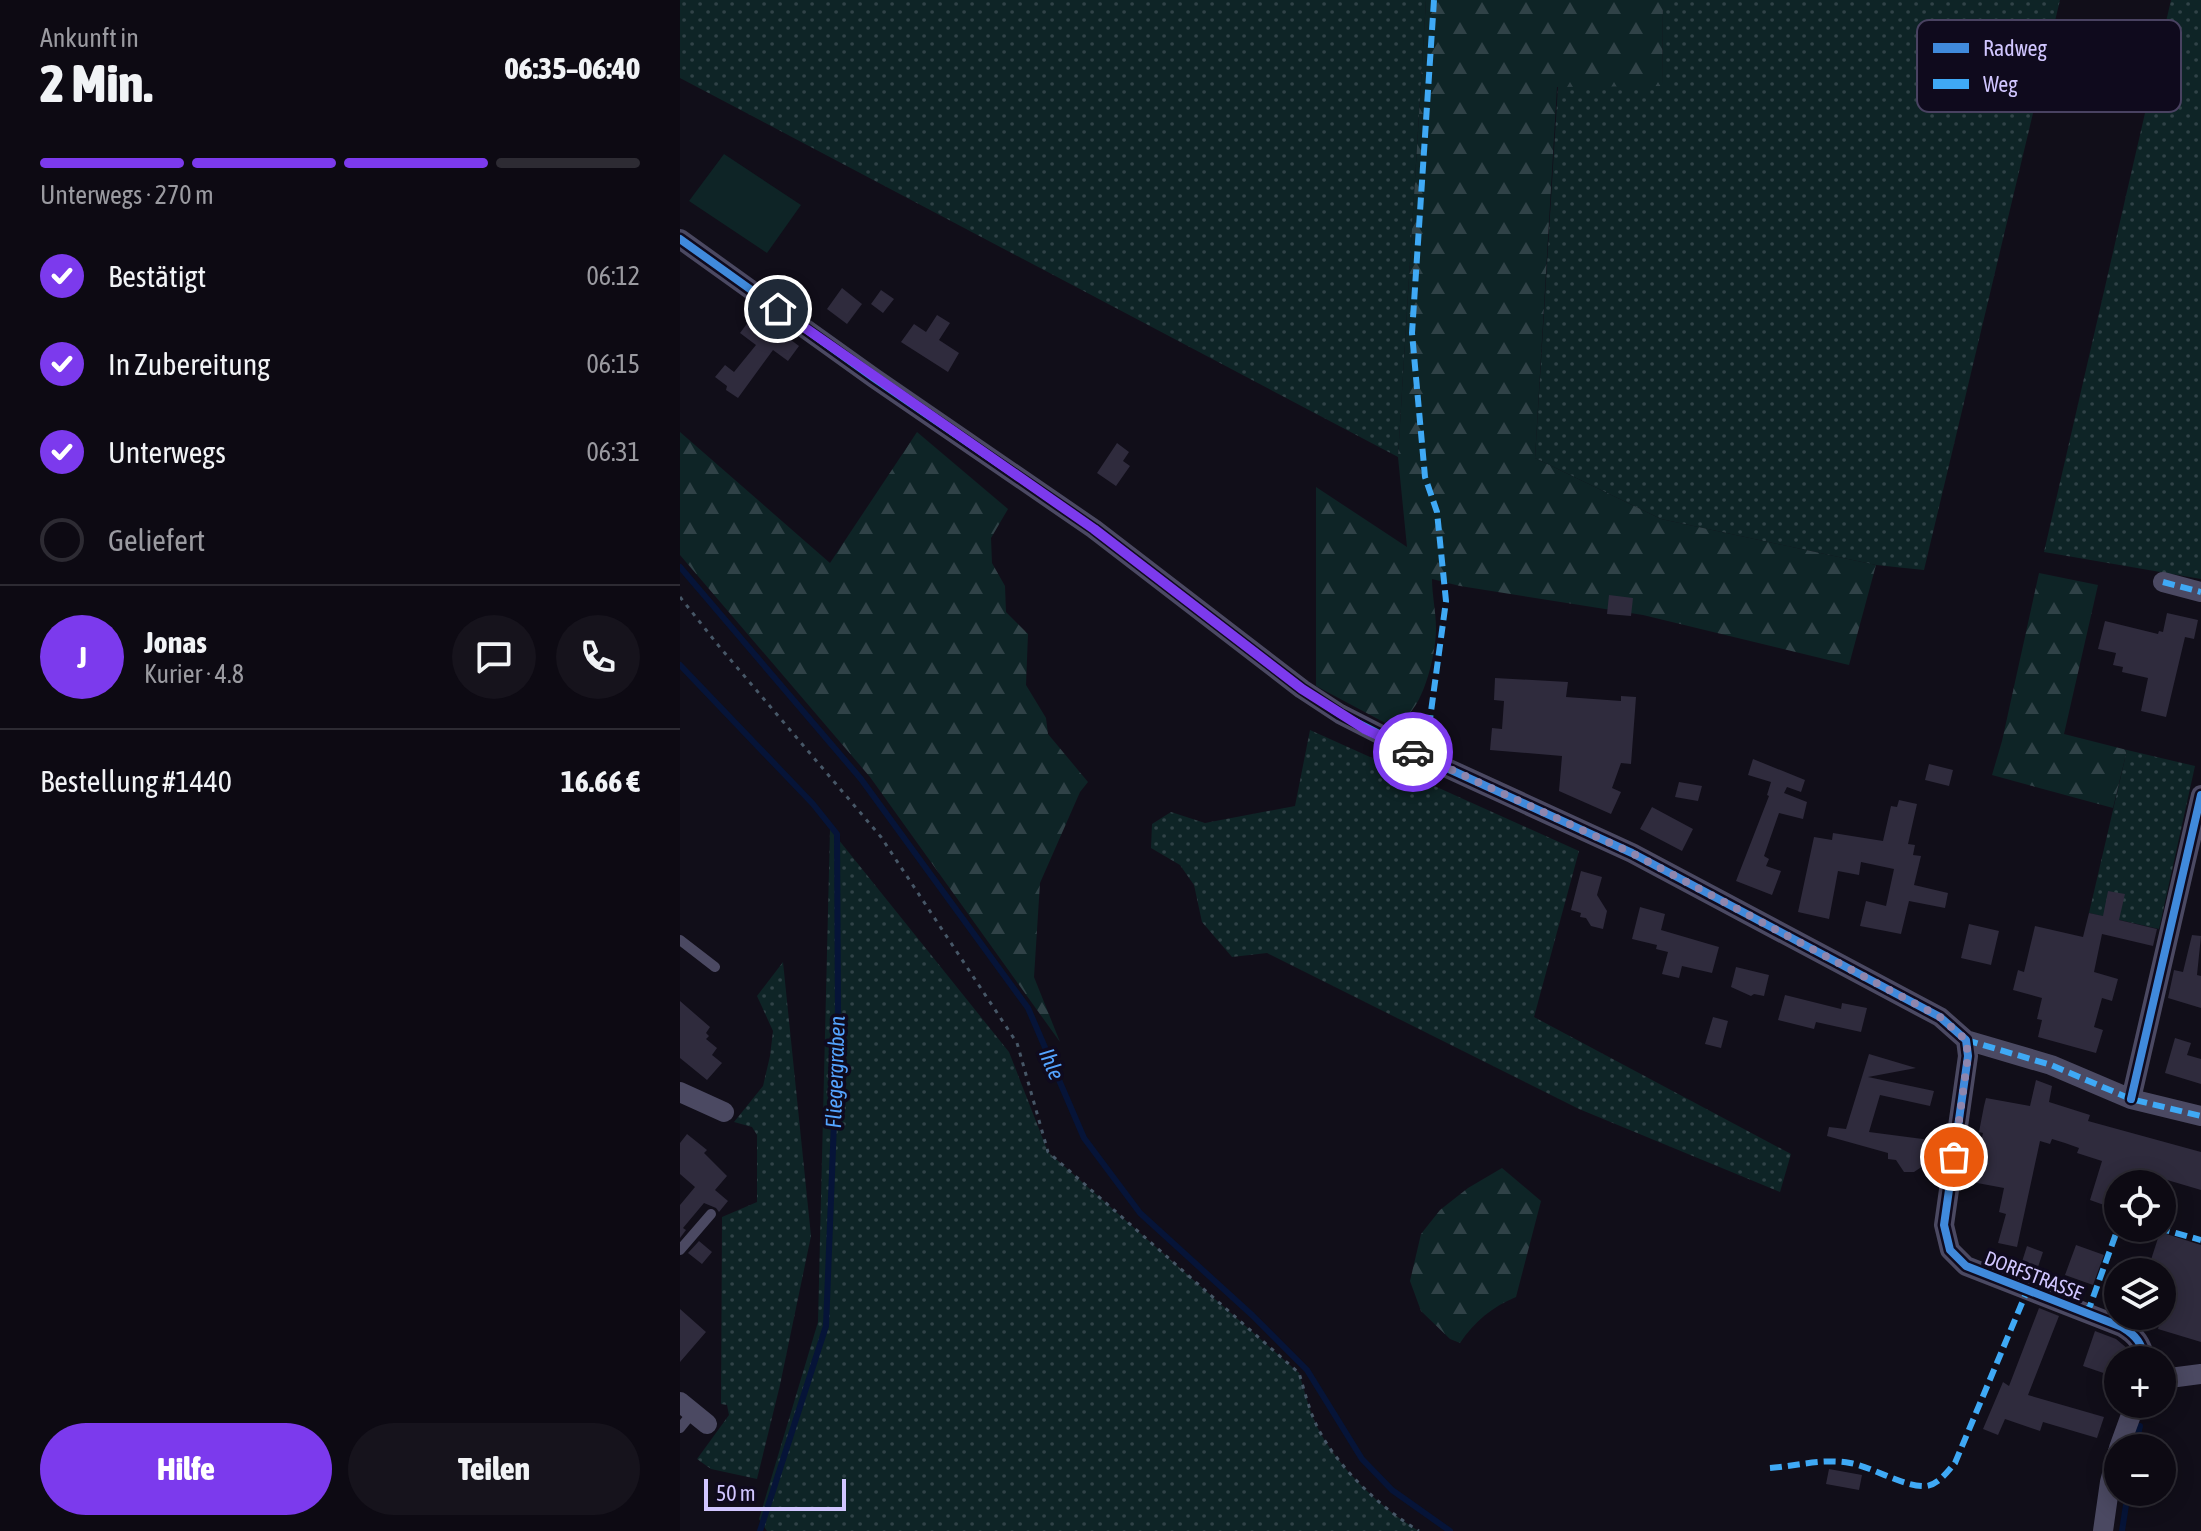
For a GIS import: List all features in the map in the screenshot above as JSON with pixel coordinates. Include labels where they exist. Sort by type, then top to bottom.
[{"type":"street","points":[[680,239],[1094,529],[1302,689],[1340,714],[1436,763],[1632,853],[1940,1017],[1966,1040],[2051,1065],[2131,1099],[2201,1116]]},
{"type":"street","points":[[2163,582],[2201,592]]},
{"type":"street","points":[[2131,1099],[2201,795]]},
{"type":"street","name":"DORFSTRASSE","points":[[1966,1040],[1967,1073],[1944,1225],[1950,1250],[1966,1266],[2122,1327],[2135,1335],[2142,1346]]},
{"type":"street","points":[[680,1092],[724,1112]]},
{"type":"street","points":[[2176,1377],[2201,1374]]},
{"type":"street","points":[[2103,1531],[2107,1506]]},
{"type":"lane","points":[[680,940],[715,967]]},
{"type":"lane","points":[[680,1250],[711,1214]]},
{"type":"path","points":[[680,597],[890,849],[1017,1043],[1048,1152],[1299,1373],[1315,1423],[1347,1471],[1400,1520],[1419,1531]]},
{"type":"green space","points":[[680,0],[1426,0],[1398,457],[680,78]]},
{"type":"green space","points":[[1426,0],[1663,0],[1662,86],[1557,87],[1535,458],[1661,519],[1876,565],[1849,665],[1643,615],[1432,579],[1436,623],[1434,651],[1419,700],[1406,717],[1389,725],[1316,686],[1316,487],[1407,547],[1398,457]]},
{"type":"green space","points":[[1663,0],[2060,0],[2055,20],[1917,20],[1917,112],[2033,112],[1924,570],[1876,565],[1661,519],[1535,458],[1558,86],[1662,86]]},
{"type":"green space","points":[[2171,0],[2201,0],[2201,579],[2044,552],[2145,112],[2181,112],[2181,20],[2166,20]]},
{"type":"green space","points":[[724,154],[801,205],[767,253],[689,201]]},
{"type":"green space","points":[[680,432],[830,563],[917,432],[1008,509],[991,538],[992,563],[1005,586],[1006,612],[1028,634],[1026,685],[1046,718],[1048,734],[1088,782],[1080,792],[1040,883],[1034,977],[1060,1042],[870,777],[680,555]]},
{"type":"green space","points":[[2039,573],[2098,585],[2064,734],[2127,750],[2113,808],[1992,775]]},
{"type":"green space","points":[[1310,730],[1579,851],[1534,1017],[1791,1154],[1780,1192],[1579,1109],[1267,953],[1232,957],[1202,922],[1194,885],[1180,865],[1151,848],[1152,824],[1171,812],[1205,823],[1295,806]]},
{"type":"green space","points":[[2127,750],[2195,766],[2159,929],[2089,913]]},
{"type":"green space","points":[[830,829],[1009,1052],[1048,1152],[1299,1373],[1315,1422],[1333,1453],[1374,1497],[1419,1531],[767,1531],[759,1519],[818,1322]]},
{"type":"green space","points":[[783,962],[811,1236],[757,1479],[711,1469],[697,1459],[729,1415],[727,1405],[721,1404],[722,1217],[757,1202],[757,1135],[752,1127],[734,1122],[763,1086],[773,1031],[757,996]]},
{"type":"green space","points":[[1502,1168],[1541,1201],[1516,1297],[1485,1316],[1460,1343],[1450,1339],[1421,1311],[1410,1281],[1421,1234],[1440,1210],[1468,1188]]},
{"type":"building","points":[[842,288],[862,304],[847,324],[827,309]]},
{"type":"building","points":[[881,290],[894,299],[883,313],[871,304]]},
{"type":"building","points":[[755,313],[799,346],[788,361],[773,350],[738,398],[715,377],[725,365],[734,372],[756,345],[740,333]]},
{"type":"building","points":[[937,315],[950,323],[939,340],[959,353],[948,372],[901,342],[914,324],[926,332]]},
{"type":"building","points":[[1117,443],[1129,452],[1123,461],[1130,466],[1116,486],[1097,473]]},
{"type":"building","points":[[1609,595],[1633,598],[1631,616],[1607,614]]},
{"type":"building","points":[[2167,613],[2198,620],[2194,639],[2185,637],[2166,717],[2141,711],[2148,678],[2122,672],[2123,667],[2113,665],[2116,653],[2098,649],[2105,621],[2158,634],[2159,631],[2163,632]]},
{"type":"building","points":[[1495,678],[1568,682],[1566,697],[1621,701],[1621,696],[1636,697],[1631,764],[1621,763],[1612,788],[1621,792],[1611,814],[1559,791],[1562,756],[1490,750],[1492,728],[1502,729],[1504,701],[1494,700]]},
{"type":"building","points":[[1753,759],[1805,780],[1801,792],[1787,787],[1784,793],[1807,802],[1803,819],[1779,813],[1764,856],[1769,859],[1766,866],[1781,871],[1772,895],[1736,881],[1769,796],[1771,782],[1748,775]]},
{"type":"building","points":[[1929,764],[1953,770],[1949,786],[1925,780]]},
{"type":"building","points":[[1679,782],[1702,786],[1698,801],[1675,797]]},
{"type":"building","points":[[1899,800],[1917,804],[1908,844],[1915,845],[1913,855],[1921,856],[1914,885],[1948,893],[1945,908],[1909,901],[1901,934],[1860,926],[1866,901],[1886,906],[1894,869],[1861,862],[1859,875],[1838,871],[1829,919],[1798,912],[1814,837],[1832,840],[1833,833],[1883,841],[1891,806],[1897,807]]},
{"type":"building","points":[[1652,807],[1693,829],[1682,851],[1640,829]]},
{"type":"building","points":[[1581,871],[1602,877],[1597,895],[1607,911],[1603,929],[1591,926],[1586,918],[1580,917],[1581,913],[1571,910]]},
{"type":"building","points":[[2108,891],[2125,894],[2119,920],[2157,929],[2153,946],[2102,934],[2094,972],[2118,979],[2112,1001],[2102,998],[2094,1027],[2103,1030],[2096,1053],[2038,1037],[2042,1020],[2037,1019],[2042,998],[2013,990],[2018,970],[2024,972],[2035,926],[2083,937],[2089,913],[2103,916]]},
{"type":"building","points":[[1640,907],[1665,914],[1661,930],[1719,947],[1712,973],[1682,966],[1679,978],[1662,974],[1668,952],[1656,949],[1657,945],[1632,939]]},
{"type":"building","points":[[1969,924],[1999,931],[1991,965],[1961,958]]},
{"type":"building","points":[[2192,935],[2201,936],[2197,975],[2201,976],[2201,1008],[2168,998],[2174,970],[2183,972]]},
{"type":"building","points":[[1736,967],[1769,975],[1764,996],[1751,996],[1731,987]]},
{"type":"building","points":[[1785,995],[1841,1009],[1842,1003],[1867,1008],[1861,1032],[1816,1022],[1814,1029],[1778,1020]]},
{"type":"building","points":[[680,1001],[710,1027],[706,1039],[717,1048],[712,1055],[722,1063],[707,1080],[680,1058]]},
{"type":"building","points":[[1713,1017],[1728,1021],[1721,1048],[1705,1044]]},
{"type":"building","points":[[2175,1038],[2191,1043],[2187,1055],[2201,1059],[2201,1084],[2165,1073]]},
{"type":"building","points":[[1869,1054],[1916,1068],[1868,1077],[1934,1091],[1930,1106],[1880,1095],[1869,1132],[1938,1141],[1935,1165],[1926,1164],[1914,1172],[1904,1172],[1896,1160],[1888,1159],[1888,1153],[1827,1136],[1829,1127],[1846,1129]]},
{"type":"building","points":[[2036,1080],[2052,1086],[2049,1102],[2090,1115],[2088,1121],[2201,1152],[2201,1190],[2176,1183],[2176,1170],[2104,1170],[2104,1205],[2090,1200],[2102,1161],[2077,1153],[2079,1148],[2065,1143],[2052,1139],[2050,1144],[2040,1141],[2017,1247],[1998,1243],[2006,1214],[1999,1212],[2004,1188],[1972,1182],[1983,1133],[1979,1132],[1984,1106],[1986,1098],[2030,1106]]},
{"type":"building","points":[[687,1134],[707,1150],[704,1153],[727,1176],[715,1190],[728,1201],[719,1212],[704,1203],[683,1228],[686,1230],[680,1238],[680,1205],[695,1187],[680,1174],[680,1143]]},
{"type":"building","points":[[2176,1237],[2201,1245],[2201,1342],[2161,1330],[2176,1330],[2176,1258],[2152,1258],[2157,1242],[2176,1242]]},
{"type":"building","points":[[699,1241],[712,1252],[702,1264],[688,1253]]},
{"type":"building","points":[[2076,1245],[2104,1255],[2093,1285],[2065,1275]]},
{"type":"building","points":[[2027,1246],[2043,1252],[2036,1273],[2020,1268]]},
{"type":"building","points":[[2039,1308],[2059,1316],[2028,1395],[2104,1417],[2097,1438],[2043,1422],[2040,1431],[2005,1419],[1998,1435],[1983,1429],[2003,1382],[2009,1386]]},
{"type":"building","points":[[680,1309],[706,1332],[680,1362]]},
{"type":"building","points":[[2095,1331],[2116,1339],[2124,1346],[2104,1346],[2104,1373],[2083,1366]]},
{"type":"building","points":[[1829,1469],[1862,1475],[1859,1490],[1826,1484]]},
{"type":"waterway","name":"Ihle","points":[[680,567],[861,779],[1028,1008],[1084,1138],[1140,1213],[1307,1370],[1362,1459],[1392,1490],[1450,1531]]},
{"type":"waterway","name":"Fliegergraben","points":[[680,665],[813,804],[837,834],[838,1021],[826,1326],[760,1531]]},
{"type":"waterway","points":[[2138,1434],[2140,1426]]},
{"type":"waterway","points":[[2122,1531],[2126,1506]]},
{"type":"marked path","points":[[1434,0],[1412,333],[1425,477],[1437,512],[1446,601],[1430,719],[1436,763]]},
{"type":"marked path","points":[[2163,582],[2201,592]]},
{"type":"marked path","points":[[1966,1040],[2051,1065],[2131,1099],[2201,1116]]},
{"type":"marked path","points":[[2176,1233],[2201,1240]]},
{"type":"marked path","points":[[2084,1312],[2090,1306],[2113,1242]]},
{"type":"marked path","points":[[1770,1468],[1840,1462],[1859,1465],[1918,1486],[1935,1483],[1955,1463],[2027,1291]]},
{"type":"cycle path","points":[[680,239],[874,378],[1094,529],[1302,689],[1340,714],[1436,763],[1632,853],[1940,1017],[1966,1040],[1968,1056],[1944,1225],[1950,1250],[1966,1266],[2122,1327],[2141,1346]]},
{"type":"cycle path","points":[[2131,1099],[2201,795]]},
{"type":"way so far","points":[[1413,752],[1632,853],[1940,1017],[1955,1028],[1966,1040],[1968,1056],[1954,1157]]},
{"type":"route","points":[[778,309],[1144,565],[1302,689],[1365,729],[1413,752]]}]
